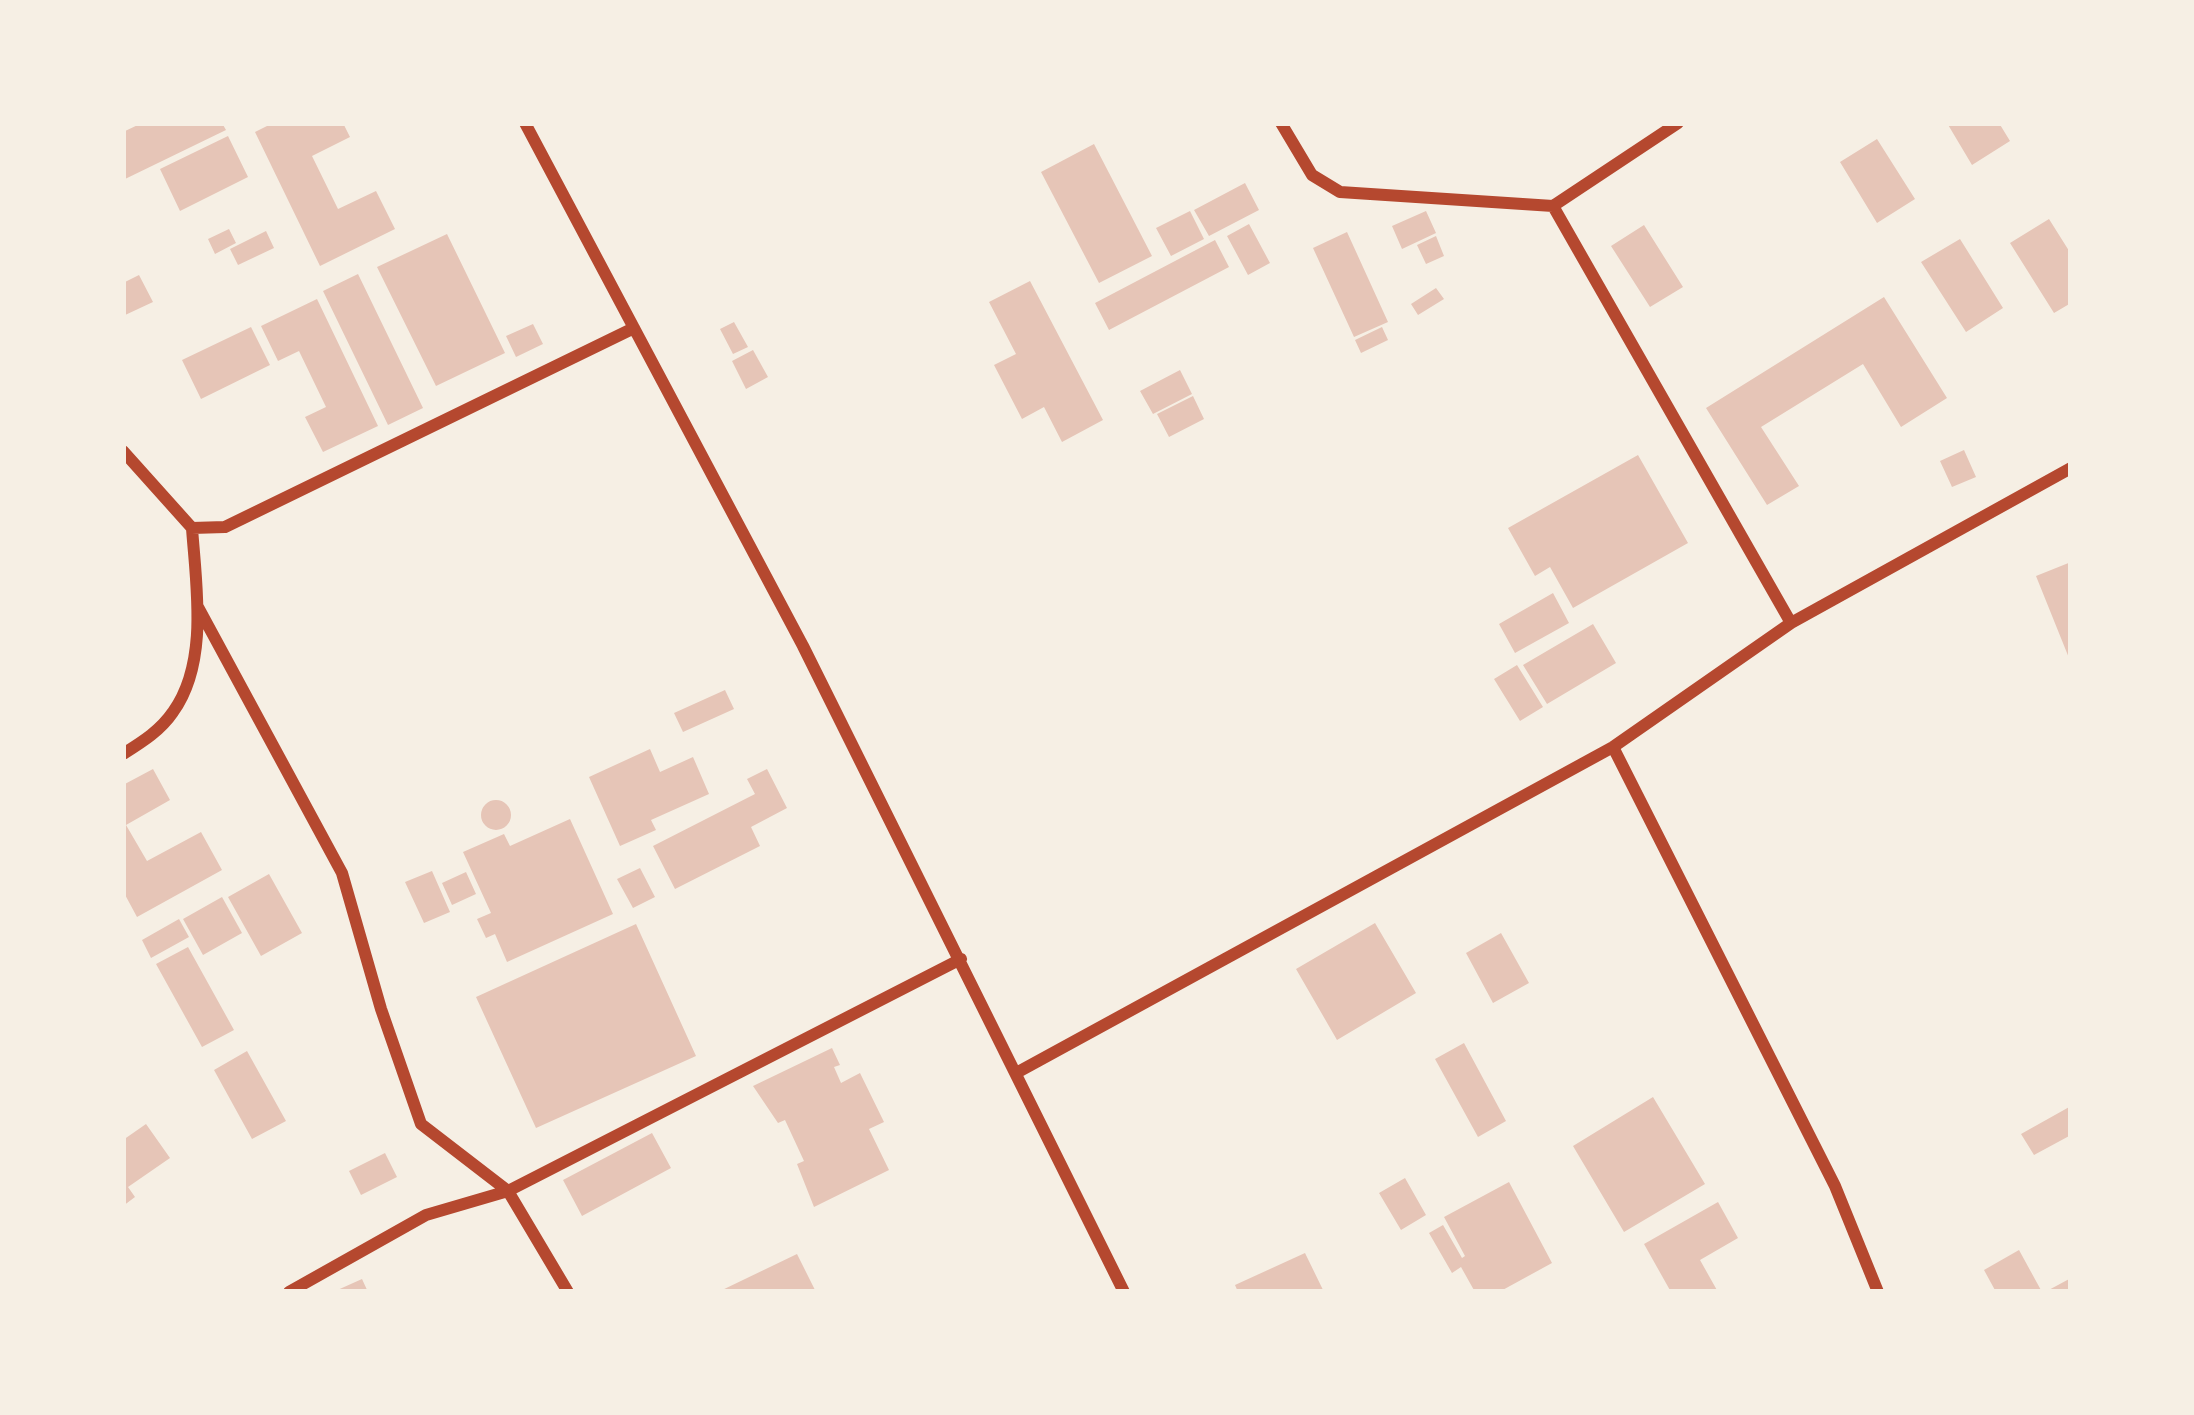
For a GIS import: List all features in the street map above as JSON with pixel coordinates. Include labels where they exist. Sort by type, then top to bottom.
[{"type":"street","points":[[525,123],[802,646],[1124,1292]]},
{"type":"street","points":[[1281,123],[1312,175],[1340,192],[1553,206],[1678,123]]},
{"type":"street","points":[[1553,206],[1791,623]]},
{"type":"street","points":[[193,528],[224,527],[268,509],[634,328]]},
{"type":"street","points":[[123,451],[193,528],[198,607],[193,664],[176,710],[154,734],[123,754]]},
{"type":"street","points":[[1018,1072],[1613,747],[1791,623],[2071,468]]},
{"type":"street","points":[[198,607],[342,873],[381,1010],[421,1124],[508,1191],[568,1292]]},
{"type":"street","points":[[1613,747],[1835,1186],[1878,1292]]},
{"type":"street","points":[[290,1292],[404,1226],[457,1204],[508,1191],[961,959]]},
{"type":"building","points":[[142,123],[222,123],[226,130],[123,180],[123,132]]},
{"type":"building","points":[[273,123],[343,123],[350,137],[312,156],[338,209],[376,191],[395,229],[320,266],[255,132]]},
{"type":"building","points":[[1947,123],[1999,123],[2010,141],[1972,165]]},
{"type":"building","points":[[228,136],[248,177],[180,211],[160,169]]},
{"type":"building","points":[[1877,139],[1915,199],[1877,223],[1840,162]]},
{"type":"building","points":[[1094,144],[1152,256],[1099,283],[1041,172]]},
{"type":"building","points":[[1245,183],[1259,210],[1209,236],[1194,210]]},
{"type":"building","points":[[1190,211],[1204,239],[1171,256],[1156,228]]},
{"type":"building","points":[[1426,211],[1436,233],[1402,249],[1392,226]]},
{"type":"building","points":[[2049,219],[2071,254],[2071,303],[2054,313],[2010,243]]},
{"type":"building","points":[[1249,224],[1270,263],[1248,275],[1227,236]]},
{"type":"building","points":[[1644,225],[1683,287],[1650,307],[1611,246]]},
{"type":"building","points":[[229,229],[236,243],[215,254],[208,239]]},
{"type":"building","points":[[266,231],[274,248],[238,265],[230,249]]},
{"type":"building","points":[[1347,232],[1388,322],[1354,337],[1313,248]]},
{"type":"building","points":[[447,234],[505,353],[436,386],[377,267]]},
{"type":"building","points":[[1436,236],[1444,256],[1426,264],[1417,245]]},
{"type":"building","points":[[1960,239],[2003,308],[1966,332],[1921,262]]},
{"type":"building","points":[[1215,240],[1229,267],[1109,330],[1095,303]]},
{"type":"building","points":[[358,274],[423,408],[388,425],[323,291]]},
{"type":"building","points":[[139,275],[153,302],[123,316],[123,283]]},
{"type":"building","points":[[1030,281],[1103,420],[1062,442],[1044,407],[1022,419],[994,365],[1016,354],[989,302]]},
{"type":"building","points":[[1436,288],[1444,299],[1418,315],[1411,304]]},
{"type":"building","points":[[1884,297],[1947,398],[1901,427],[1863,364],[1761,427],[1799,486],[1767,505],[1706,408]]},
{"type":"building","points":[[317,299],[378,426],[323,452],[305,417],[326,407],[299,351],[278,361],[261,326]]},
{"type":"building","points":[[734,322],[748,347],[733,354],[720,329]]},
{"type":"building","points":[[533,324],[543,344],[516,357],[506,336]]},
{"type":"building","points":[[251,327],[270,365],[201,399],[182,360]]},
{"type":"building","points":[[1382,327],[1388,340],[1361,353],[1355,340]]},
{"type":"building","points":[[753,350],[768,377],[746,389],[732,361]]},
{"type":"building","points":[[1180,370],[1192,394],[1153,414],[1140,391]]},
{"type":"building","points":[[1193,396],[1204,419],[1169,437],[1157,414]]},
{"type":"building","points":[[1964,450],[1976,477],[1952,487],[1940,461]]},
{"type":"building","points":[[1638,455],[1688,543],[1573,608],[1550,567],[1535,576],[1508,528]]},
{"type":"building","points":[[2071,562],[2071,663],[2036,576]]},
{"type":"building","points":[[1553,593],[1569,623],[1515,653],[1499,624]]},
{"type":"building","points":[[1593,624],[1616,663],[1547,704],[1523,665]]},
{"type":"building","points":[[1517,665],[1543,707],[1520,721],[1494,679]]},
{"type":"building","points":[[725,690],[734,709],[683,732],[674,713]]},
{"type":"building","points":[[650,749],[660,772],[693,757],[709,794],[651,820],[656,830],[620,846],[589,777]]},
{"type":"building","points":[[153,769],[170,800],[126,825],[147,861],[201,832],[222,870],[137,917],[123,891],[123,785]]},
{"type":"building","points":[[767,769],[787,808],[751,827],[760,846],[675,889],[653,846],[755,794],[747,779]]},
{"type":"building","points":[[496,800],[511,815],[496,830],[481,815]]},
{"type":"building","points":[[570,819],[613,914],[507,962],[495,934],[486,938],[477,919],[491,913],[463,852],[504,834],[510,846]]},
{"type":"building","points":[[640,868],[655,897],[633,908],[617,879]]},
{"type":"building","points":[[432,871],[450,912],[424,923],[405,882]]},
{"type":"building","points":[[466,872],[476,894],[452,905],[442,883]]},
{"type":"building","points":[[269,874],[302,933],[261,956],[228,897]]},
{"type":"building","points":[[222,897],[242,933],[203,955],[183,919]]},
{"type":"building","points":[[179,919],[189,937],[151,958],[142,940]]},
{"type":"building","points":[[1375,923],[1416,993],[1337,1040],[1296,969]]},
{"type":"building","points":[[636,924],[696,1056],[536,1128],[476,997]]},
{"type":"building","points":[[1501,933],[1529,983],[1493,1003],[1466,953]]},
{"type":"building","points":[[188,947],[234,1030],[202,1047],[156,964]]},
{"type":"building","points":[[1464,1043],[1506,1121],[1478,1137],[1435,1059]]},
{"type":"building","points":[[832,1048],[841,1083],[860,1073],[884,1122],[869,1129],[889,1170],[814,1207],[797,1164],[804,1161],[785,1120],[778,1123],[753,1086]]},
{"type":"building","points":[[247,1051],[286,1121],[252,1139],[214,1070]]},
{"type":"building","points":[[1653,1097],[1705,1184],[1624,1232],[1573,1146]]},
{"type":"building","points":[[2071,1106],[2071,1135],[2034,1155],[2021,1134]]},
{"type":"building","points":[[146,1124],[170,1158],[128,1187],[135,1197],[123,1206],[123,1140]]},
{"type":"building","points":[[652,1133],[671,1168],[582,1216],[563,1180]]},
{"type":"building","points":[[385,1153],[397,1177],[361,1195],[349,1171]]},
{"type":"building","points":[[1405,1178],[1426,1215],[1401,1230],[1379,1193]]},
{"type":"building","points":[[1509,1182],[1552,1263],[1499,1292],[1475,1292],[1461,1267],[1452,1273],[1429,1233],[1443,1225],[1462,1258],[1444,1217]]},
{"type":"building","points":[[1718,1202],[1738,1238],[1700,1260],[1718,1292],[1671,1292],[1644,1244]]},
{"type":"building","points":[[2019,1250],[2042,1292],[1996,1292],[1984,1270]]},
{"type":"building","points":[[1305,1253],[1324,1292],[1238,1292],[1235,1285]]},
{"type":"building","points":[[797,1254],[816,1292],[718,1292]]},
{"type":"building","points":[[2071,1278],[2071,1292],[2045,1292]]},
{"type":"building","points":[[362,1279],[368,1292],[333,1292]]}]
